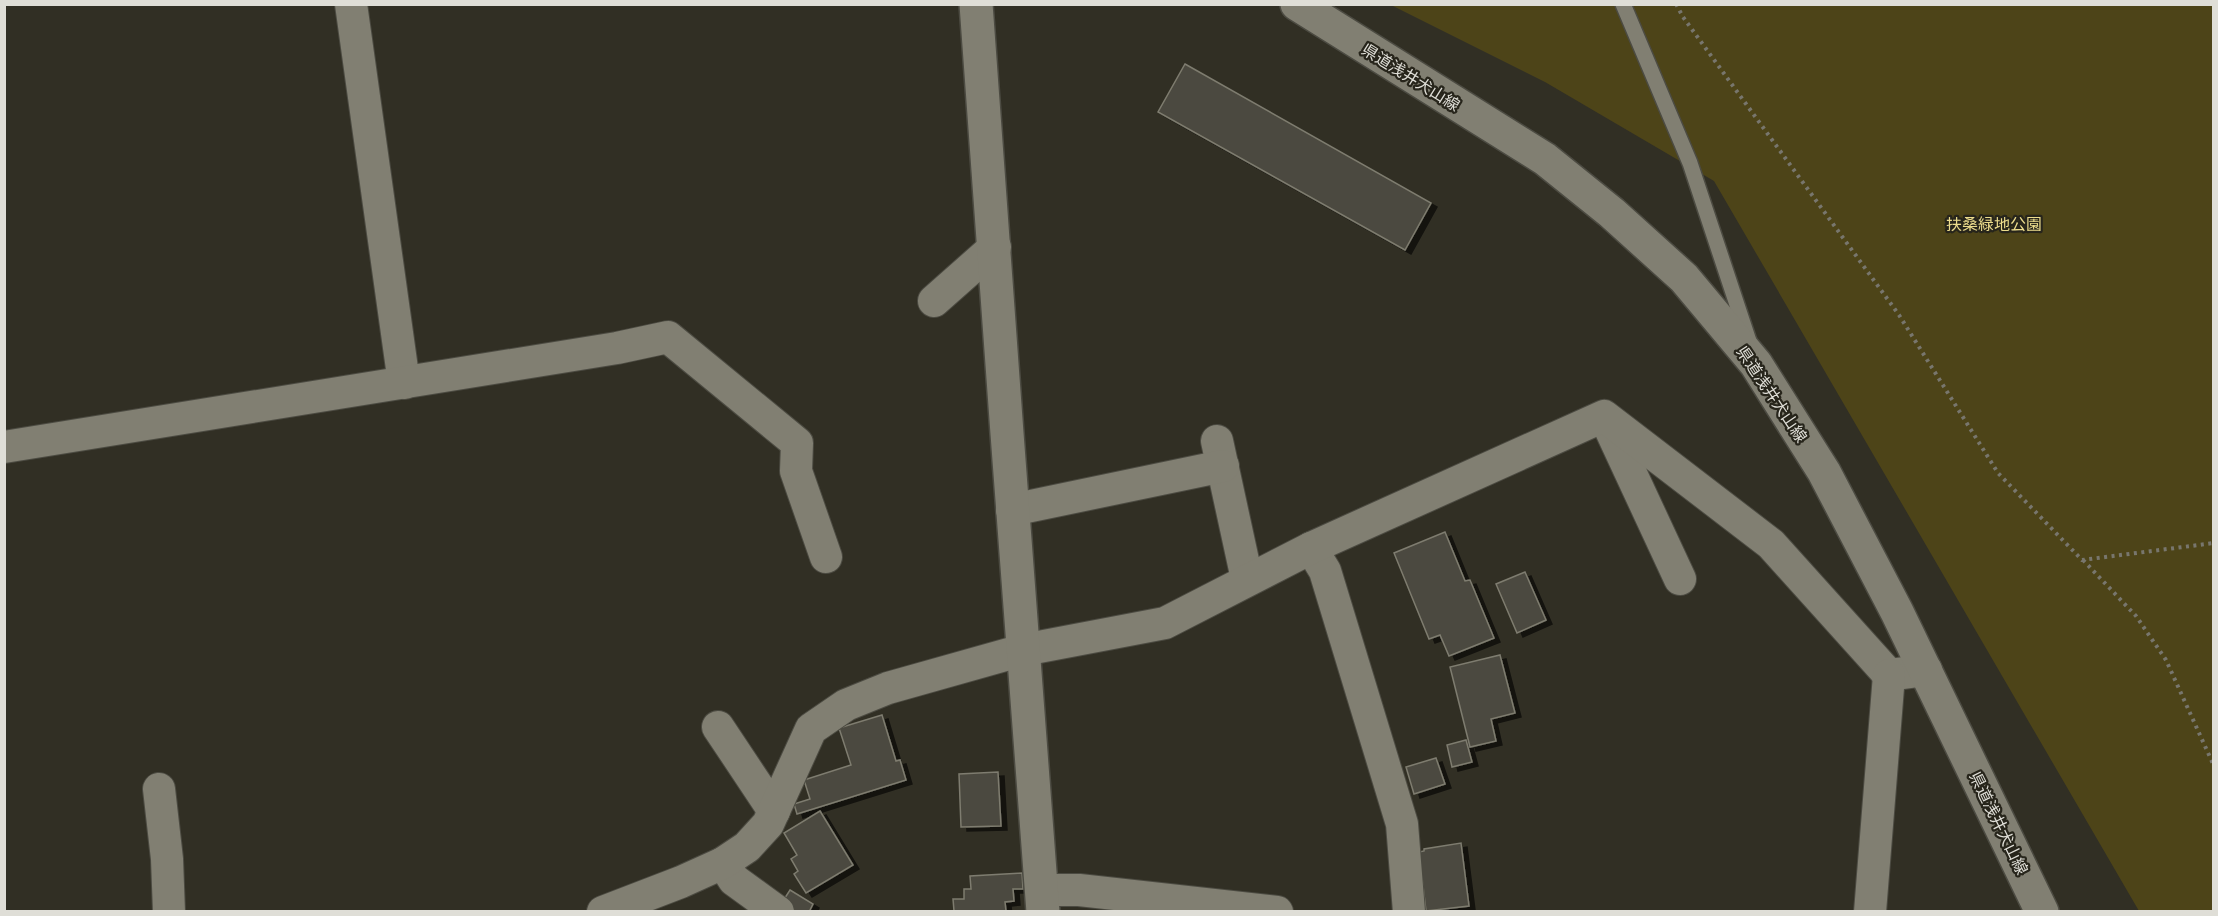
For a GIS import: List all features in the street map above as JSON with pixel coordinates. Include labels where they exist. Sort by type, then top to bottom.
[{"type":"main road","points":[[976,4],[1042,901]]},
{"type":"main road","name":"県道浅井犬山線","points":[[1297,4],[1545,159],[1612,213],[1684,278],[1756,364],[1824,472],[1926,670],[2042,912]]},
{"type":"street","points":[[351,4],[404,383]]},
{"type":"street","points":[[934,301],[995,247]]},
{"type":"street","points":[[4,447],[617,348],[668,337],[797,443],[796,471],[826,557]]},
{"type":"street","points":[[603,912],[681,882],[723,863],[747,847],[768,825],[811,729],[846,705],[888,688],[1023,650],[1165,623],[1311,548],[1604,416]]},
{"type":"street","points":[[1604,416],[1680,579]]},
{"type":"street","points":[[1604,416],[1771,544],[1889,675],[1870,912]]},
{"type":"street","points":[[1012,510],[1220,453],[1247,579]]},
{"type":"street","points":[[1311,548],[1324,571],[1402,824],[1409,912]]},
{"type":"street","points":[[1889,675],[1926,670]]},
{"type":"street","points":[[718,727],[774,811]]},
{"type":"street","points":[[159,789],[167,860],[169,912]]},
{"type":"street","points":[[723,863],[734,880],[778,912]]},
{"type":"street","points":[[1042,901],[1079,890],[1277,912]]},
{"type":"lane","points":[[1623,4],[1690,163],[1756,364]]},
{"type":"path","points":[[1676,4],[1683,18],[1899,315],[1998,473],[2136,616],[2166,660],[2214,766]]},
{"type":"path","points":[[2082,560],[2214,543]]},
{"type":"green space","name":"扶桑緑地公園","points":[[1391,5],[2213,5],[2213,911],[2139,911],[1714,181],[1545,82]]},
{"type":"building","points":[[1185,64],[1431,203],[1405,250],[1158,112]]},
{"type":"building","points":[[1445,532],[1465,581],[1470,580],[1494,638],[1449,656],[1440,635],[1429,639],[1394,553]]},
{"type":"building","points":[[1525,572],[1546,620],[1517,633],[1496,584]]},
{"type":"building","points":[[1500,655],[1515,713],[1491,719],[1496,741],[1470,747],[1450,667]]},
{"type":"building","points":[[882,715],[896,761],[900,760],[906,780],[797,814],[794,804],[810,799],[804,780],[851,765],[839,728]]},
{"type":"building","points":[[1466,740],[1472,762],[1452,767],[1447,745]]},
{"type":"building","points":[[1436,758],[1445,784],[1414,794],[1406,767]]},
{"type":"building","points":[[998,772],[1001,826],[961,827],[959,774]]},
{"type":"building","points":[[820,811],[853,865],[806,893],[794,874],[798,871],[791,859],[797,855],[784,833]]},
{"type":"building","points":[[1461,843],[1469,906],[1426,911],[1419,852],[1424,849]]},
{"type":"building","points":[[1022,873],[1023,889],[1013,889],[1014,901],[1005,902],[1006,911],[954,911],[953,899],[964,899],[964,889],[971,889],[970,876]]},
{"type":"building","points":[[790,890],[813,904],[809,912],[795,912],[781,904]]}]
